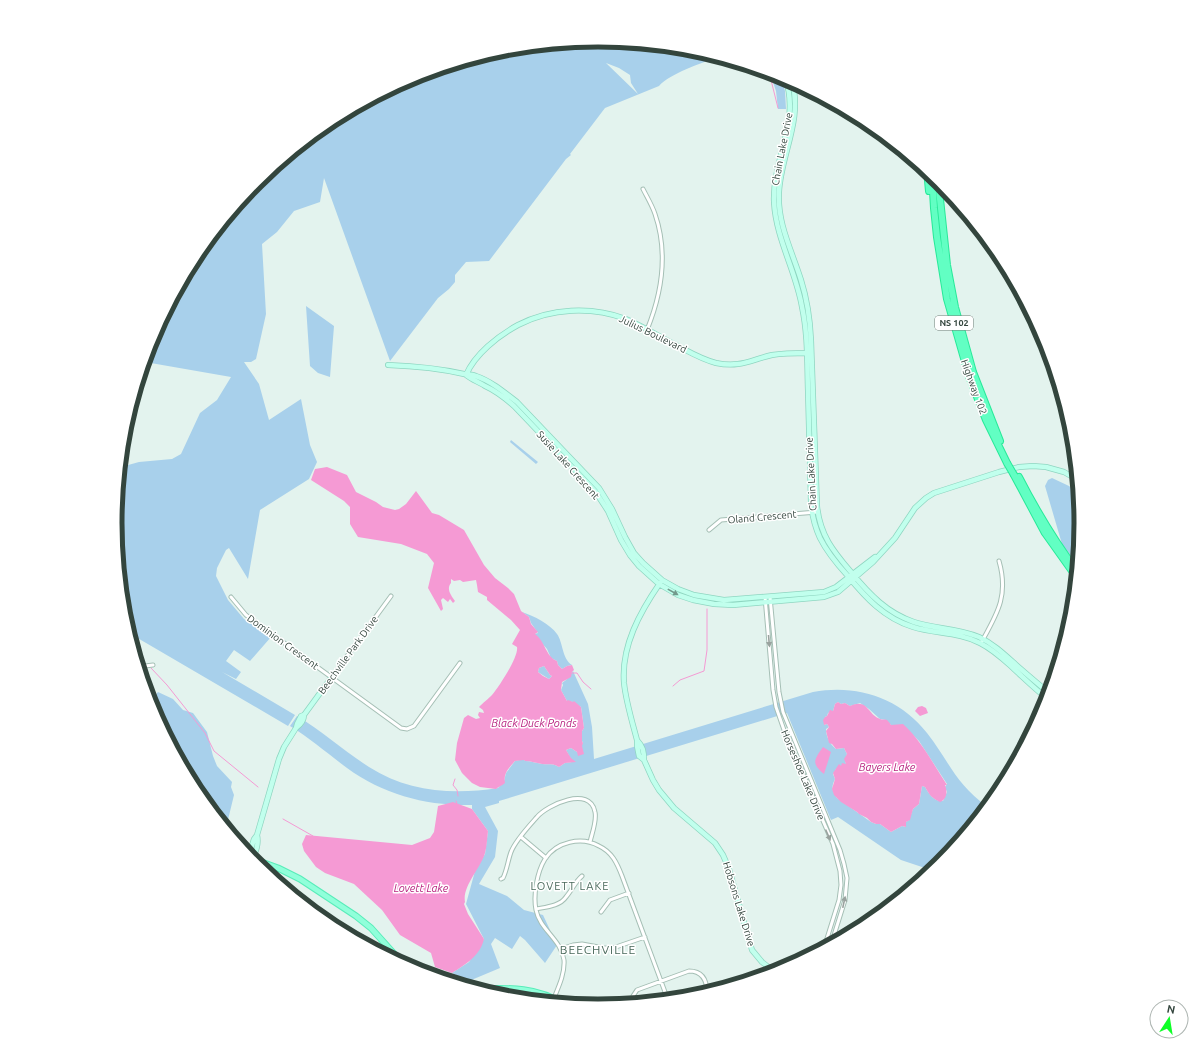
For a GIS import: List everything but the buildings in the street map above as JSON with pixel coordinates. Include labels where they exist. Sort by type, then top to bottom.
[{"type":"highway","points":[[928,180],[933,231],[947,299]]},
{"type":"highway","name":"Highway 102","points":[[933,185],[936,230],[947,299],[969,376],[986,420],[1009,462],[1031,500],[1073,566]]},
{"type":"highway","name":"Highway 102","points":[[939,191],[946,265],[955,307],[973,372],[1009,462]]},
{"type":"highway","points":[[942,194],[946,265]]},
{"type":"highway","name":"Highway 102","points":[[1016,474],[1045,533],[1072,572]]},
{"type":"main road","points":[[265,863],[301,879],[356,916],[371,928],[394,954]]},
{"type":"main road","points":[[497,989],[526,989],[540,992],[553,998]]},
{"type":"street","name":"Chain Lake Drive","points":[[788,86],[790,95],[790,118],[776,175],[774,204],[779,233],[793,272],[802,307],[809,353]]},
{"type":"street","name":"Chain Lake Drive","points":[[793,89],[796,113],[780,177],[779,206],[783,228],[805,294],[809,314],[815,513],[818,533],[833,559],[852,578],[870,601],[880,610],[895,620],[959,630],[982,641],[1004,653],[1044,694]]},
{"type":"street","points":[[643,189],[657,220],[662,253],[662,270],[659,286],[647,330]]},
{"type":"street","name":"Julius Boulevard","points":[[466,375],[477,358],[488,346],[501,336],[525,322],[546,314],[568,311],[596,312],[622,318],[698,357],[718,363],[739,364],[777,354],[809,353]]},
{"type":"street","name":"Susie Lake Crescent","points":[[388,365],[418,366],[442,369],[466,375],[472,380],[500,394],[514,406],[565,458],[595,491],[608,511],[620,540],[630,555],[639,566],[661,582],[688,593],[713,599],[734,600],[826,597],[838,592],[852,578]]},
{"type":"street","points":[[852,578],[873,562],[895,538],[915,508],[926,498],[944,490],[1004,470],[1023,466],[1038,466],[1056,470],[1073,478]]},
{"type":"street","name":"Chain Lake Drive","points":[[815,513],[828,543],[846,566],[852,578]]},
{"type":"street","name":"Oland Crescent","points":[[709,530],[721,520],[815,513]]},
{"type":"street","points":[[852,578],[864,566],[878,556]]},
{"type":"street","points":[[982,641],[996,617],[1002,599],[1003,578],[999,561]]},
{"type":"street","points":[[846,566],[853,569],[864,566]]},
{"type":"street","name":"Hobsons Lake Drive","points":[[661,582],[638,620],[628,646],[625,661],[624,677],[626,697],[637,740],[641,745],[644,760],[653,780],[666,799],[674,808],[711,839],[719,849],[729,869],[751,947],[762,962],[770,968]]},
{"type":"street","name":"Beechville Park Drive","points":[[255,853],[258,841],[256,835],[284,747],[296,728],[299,720],[391,596]]},
{"type":"street","name":"Dominion Crescent","points":[[237,597],[232,598],[246,615],[400,728],[408,729],[414,726],[460,663]]},
{"type":"street","name":"Horseshoe Lake Drive","points":[[768,599],[774,693],[777,710],[784,730],[833,844],[840,871],[841,885],[839,900],[826,942]]},
{"type":"street","name":"Horseshoe Lake Drive","points":[[768,599],[781,706],[789,730],[840,850],[847,878],[845,900],[833,938]]},
{"type":"street","points":[[144,666],[153,665]]},
{"type":"street","name":"Chain Lake Drive","points":[[1036,685],[1045,691]]},
{"type":"street","points":[[501,879],[506,872],[512,851],[521,837],[536,817],[556,804],[575,798],[580,798],[590,803],[595,811],[595,819],[590,842]]},
{"type":"street","points":[[521,837],[546,858]]},
{"type":"street","points":[[554,998],[564,971],[564,959],[557,941],[540,921],[536,909],[535,898],[538,878],[546,858],[555,849],[566,843],[579,841],[590,842],[601,846],[614,858],[666,995]]},
{"type":"street","points":[[536,909],[560,903],[566,898],[582,876]]},
{"type":"street","points":[[601,912],[610,900],[628,893]]},
{"type":"street","points":[[561,949],[579,944],[600,948],[613,948],[645,937]]},
{"type":"street","points":[[828,937],[832,939]]},
{"type":"street","points":[[633,999],[635,991],[687,971],[695,971],[705,978],[707,987]]},
{"type":"shaded area","points":[[598,47],[661,51],[709,60],[678,73],[664,81],[659,86],[605,108],[570,154],[571,155],[566,159],[489,261],[466,262],[455,275],[455,282],[438,298],[390,361],[324,178],[320,202],[294,211],[277,232],[262,244],[266,314],[256,359],[251,362],[244,362],[259,384],[269,420],[301,399],[310,445],[317,462],[309,479],[260,510],[248,579],[229,548],[226,550],[217,568],[216,576],[228,600],[244,619],[271,637],[250,661],[234,650],[226,661],[241,672],[236,679],[222,672],[295,715],[288,726],[136,637],[126,586],[122,524],[126,466],[139,462],[172,459],[181,454],[200,413],[217,400],[231,377],[150,363],[171,313],[186,285],[220,233],[240,209],[284,165],[308,145],[334,127],[360,111],[416,83],[475,63],[506,56],[536,51]],"holes":[[[606,63],[619,68],[630,75],[631,83],[638,94]]]},
{"type":"shaded area","points":[[772,80],[783,84],[786,109],[778,109],[776,91]]},
{"type":"shaded area","points":[[306,306],[334,326],[330,377],[318,373],[310,366]]},
{"type":"shaded area","points":[[511,440],[538,462],[536,464],[510,442]]},
{"type":"shaded area","points":[[1052,478],[1074,490],[1075,524],[1074,559],[1062,544],[1045,486],[1048,480]]},
{"type":"shaded area","points":[[522,612],[541,621],[554,630],[559,637],[566,659],[572,665],[562,669],[558,665],[557,661],[551,658],[547,649],[534,634],[538,633],[529,617]]},
{"type":"shaded area","points":[[544,666],[552,676],[549,679],[538,672],[539,668]]},
{"type":"shaded area","points":[[573,671],[588,704],[592,727],[594,759],[813,692],[845,690],[876,696],[903,710],[916,721],[935,743],[960,781],[984,804],[957,838],[926,868],[901,860],[838,817],[831,820],[787,713],[499,801],[499,803],[485,807],[498,831],[495,857],[479,884],[507,896],[524,910],[543,915],[557,945],[545,963],[520,936],[512,949],[495,938],[491,944],[500,968],[469,981],[452,973],[469,962],[484,939],[466,904],[475,871],[485,854],[488,831],[472,809],[472,805],[455,805],[422,801],[391,792],[347,768],[290,726],[297,716],[369,767],[399,782],[431,790],[464,791],[498,788],[504,781],[506,773],[515,761],[524,759],[525,761],[559,767],[565,763],[572,762],[566,750],[571,748],[577,752],[583,743],[582,731],[584,728],[581,707],[573,702],[567,701],[561,690],[563,685],[562,683]],"holes":[[[838,702],[841,704],[845,703],[850,706],[860,703],[880,719],[886,720],[891,725],[903,725],[919,741],[947,784],[945,787],[947,792],[943,801],[934,799],[925,787],[922,786],[919,804],[913,809],[909,820],[906,822],[906,827],[902,826],[891,832],[880,824],[871,822],[837,798],[833,789],[835,779],[833,774],[836,769],[846,764],[845,760],[847,754],[844,748],[836,749],[832,745],[826,732],[826,729],[829,727],[827,724],[824,725],[825,717],[828,713],[833,711],[835,704]]]},
{"type":"shaded area","points":[[158,692],[173,699],[183,710],[193,713],[207,732],[217,766],[232,782],[231,787],[234,795],[227,823],[202,788],[186,762],[171,734],[154,696]]},
{"type":"water","name":"Black Duck Ponds","points":[[327,467],[347,475],[356,492],[383,507],[395,510],[406,504],[416,491],[432,513],[439,515],[464,530],[484,565],[495,578],[514,594],[521,611],[529,617],[531,624],[538,632],[535,634],[550,656],[557,661],[558,665],[562,669],[572,665],[574,670],[571,677],[562,682],[561,690],[567,701],[574,701],[581,707],[584,728],[582,731],[582,746],[584,754],[578,756],[577,752],[571,748],[566,750],[571,758],[576,762],[565,763],[559,767],[524,760],[515,761],[506,773],[505,783],[496,789],[480,787],[472,783],[462,773],[455,760],[457,743],[464,718],[468,715],[476,719],[480,718],[478,715],[479,712],[484,713],[479,707],[492,695],[504,679],[512,664],[517,647],[512,644],[520,630],[511,620],[487,600],[487,597],[478,592],[476,580],[463,582],[460,580],[454,581],[451,579],[449,590],[455,601],[453,603],[450,599],[448,602],[443,598],[441,600],[443,609],[441,611],[428,588],[434,563],[427,554],[401,544],[358,537],[350,524],[350,507],[344,501],[311,480],[315,469]],"holes":[[[544,666],[552,676],[549,679],[543,676],[538,672],[539,668]]]},
{"type":"water","name":"Bayers Lake","points":[[838,702],[841,704],[845,703],[850,706],[856,704],[864,705],[876,717],[887,720],[891,725],[903,724],[922,745],[947,785],[945,785],[946,797],[943,801],[937,801],[928,793],[925,787],[922,786],[919,804],[913,809],[910,820],[906,822],[906,827],[902,826],[891,832],[880,824],[871,822],[841,802],[834,795],[832,789],[835,779],[833,773],[839,764],[841,766],[842,763],[846,764],[844,759],[847,754],[844,748],[836,749],[829,743],[826,731],[829,727],[827,724],[824,725],[823,720],[830,710],[833,711],[835,704]]},
{"type":"water","points":[[922,706],[926,708],[928,713],[920,716],[915,711],[918,707]]},
{"type":"water","points":[[823,747],[831,752],[824,774],[817,767],[815,761]]},
{"type":"water","name":"Lovett Lake","points":[[453,802],[472,809],[488,831],[485,853],[466,890],[464,904],[468,914],[484,939],[476,955],[452,973],[435,967],[431,953],[400,935],[382,910],[354,884],[325,873],[316,867],[304,851],[302,844],[306,835],[412,845],[430,838],[434,832],[438,806]]},
{"type":"waterway","points":[[771,79],[778,108]]},
{"type":"waterway","points":[[673,686],[680,680],[704,671],[707,650],[707,609]]},
{"type":"waterway","points":[[151,668],[167,685],[205,733],[214,751],[258,787]]},
{"type":"waterway","points":[[572,673],[577,673],[583,682],[591,689]]},
{"type":"waterway","points":[[455,779],[453,785],[457,790],[458,796]]},
{"type":"waterway","points":[[283,819],[313,836]]},
{"type":"district","name":"LOVETT LAKE","points":[[570,886]]},
{"type":"district","name":"BEECHVILLE","points":[[598,949]]}]
